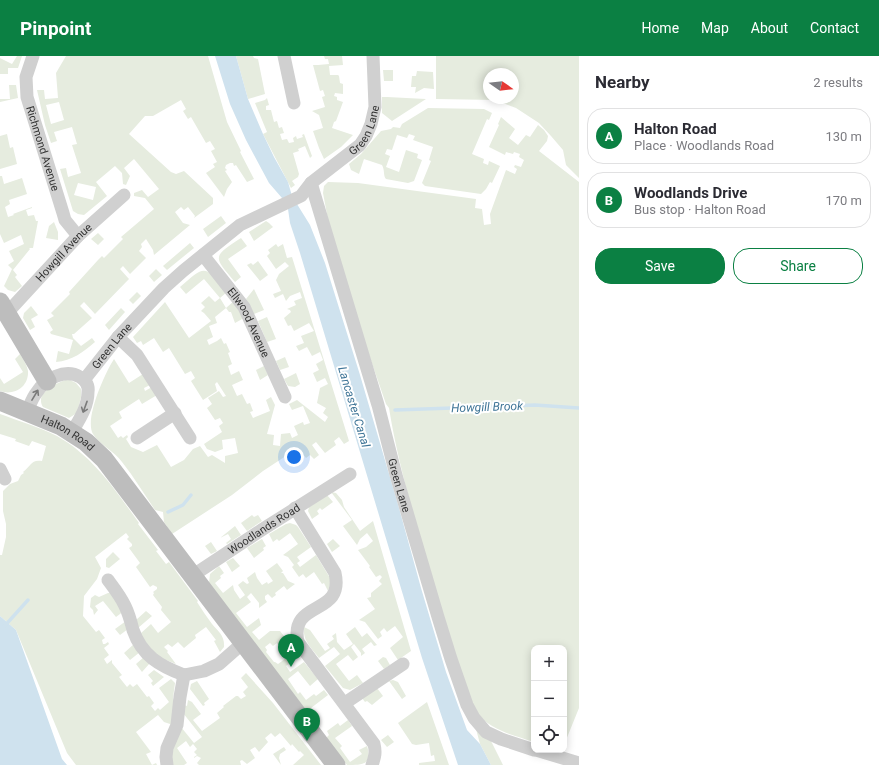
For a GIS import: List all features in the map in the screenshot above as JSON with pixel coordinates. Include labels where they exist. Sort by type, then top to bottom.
[{"type":"street","name":"Richmond Avenue","points":[[33,56],[26,76],[27,97],[62,213],[65,220],[78,236]]},
{"type":"street","points":[[284,56],[294,103]]},
{"type":"street","name":"Green Lane","points":[[84,380],[89,371],[118,336],[183,270],[240,225],[301,196],[311,183],[360,145],[372,124],[375,107],[373,56]]},
{"type":"street","name":"Green Lane","points":[[311,183],[378,405],[396,475],[450,659],[464,698],[474,718],[486,732],[501,739],[531,749]]},
{"type":"street","name":"Howgill Avenue","points":[[3,308],[78,236],[124,195]]},
{"type":"street","name":"Ellwood Avenue","points":[[203,255],[244,307],[285,397]]},
{"type":"street","points":[[3,308],[47,381]]},
{"type":"street","points":[[118,336],[137,355],[190,438]]},
{"type":"street","name":"Green Lane","points":[[47,381],[57,375],[68,373],[84,380],[88,388],[87,403],[72,432]]},
{"type":"street","name":"Halton Road","points":[[27,412],[37,392],[47,381]]},
{"type":"street","name":"Halton Road","points":[[0,402],[61,426],[72,432],[86,442],[104,459],[336,765]]},
{"type":"street","points":[[137,438],[175,413]]},
{"type":"street","points":[[295,508],[345,481]]},
{"type":"street","name":"Woodlands Road","points":[[192,576],[295,508],[335,573],[337,582],[336,590],[332,598],[304,617],[298,623],[296,632],[298,642],[345,703],[374,744],[376,752],[372,765]]},
{"type":"street","points":[[108,580],[125,606],[138,641],[145,652],[156,663],[166,668],[184,675],[204,671],[219,664],[244,642]]},
{"type":"street","points":[[345,703],[400,670]]},
{"type":"street","points":[[167,765],[167,748],[177,725],[184,675]]},
{"type":"street","name":"Green Lane","points":[[545,753],[579,763]]},
{"type":"shaded area","points":[[17,56],[22,56],[18,68],[8,68],[8,74],[0,74],[0,58],[12,64]]},
{"type":"shaded area","points":[[66,56],[208,56],[227,122],[254,179],[247,182],[236,165],[234,166],[233,163],[230,163],[226,165],[225,168],[227,170],[225,171],[232,182],[224,197],[206,173],[215,167],[213,164],[217,162],[211,151],[215,149],[210,141],[206,143],[191,117],[188,119],[183,111],[186,109],[181,100],[153,116],[145,116],[129,134],[171,172],[176,174],[184,171],[213,198],[213,204],[194,218],[195,216],[188,207],[184,210],[181,207],[175,212],[183,223],[190,225],[154,255],[153,250],[146,239],[141,244],[142,247],[139,251],[146,258],[130,274],[123,266],[120,269],[129,279],[95,314],[84,302],[80,306],[92,318],[74,334],[72,334],[73,338],[81,346],[92,338],[95,342],[72,358],[56,362],[58,351],[69,354],[73,340],[51,334],[50,332],[53,330],[47,320],[54,316],[51,313],[70,294],[69,292],[98,260],[102,256],[104,258],[123,239],[121,237],[154,209],[145,198],[134,196],[134,193],[142,190],[148,197],[159,189],[134,159],[124,168],[130,176],[126,185],[123,184],[122,173],[115,166],[96,182],[107,196],[84,215],[73,211],[60,169],[66,168],[68,177],[81,173],[72,145],[77,144],[72,127],[54,132],[57,141],[51,143],[45,125],[37,90],[44,90],[45,99],[58,98],[56,73]],"holes":[[[59,102],[64,120],[51,124],[46,105]],[[78,183],[96,187],[93,200],[74,195]]]},
{"type":"shaded area","points":[[236,56],[253,56],[254,58],[258,59],[265,94],[248,99]]},
{"type":"shaded area","points":[[324,56],[342,56],[343,65],[329,66],[330,75],[338,75],[340,83],[343,84],[343,94],[335,93],[334,96],[337,97],[337,100],[343,102],[332,128],[353,135],[341,147],[324,159],[313,131],[323,128],[319,115],[312,111],[325,107],[322,97],[325,96],[323,90],[320,91],[313,65],[329,64],[328,59],[325,59]]},
{"type":"shaded area","points":[[436,56],[579,56],[579,178],[566,165],[563,150],[539,123],[516,108],[506,104],[519,104],[519,68],[483,68],[483,100],[436,99]]},
{"type":"shaded area","points":[[383,70],[393,70],[393,81],[384,81]]},
{"type":"shaded area","points":[[417,71],[433,72],[434,89],[424,88],[415,93],[416,87],[411,87],[412,76],[416,76]]},
{"type":"shaded area","points":[[9,85],[16,85],[18,98],[0,102],[0,99],[10,99]]},
{"type":"shaded area","points":[[382,97],[426,99],[392,121],[382,113]]},
{"type":"shaded area","points":[[267,98],[269,105],[266,106],[266,110],[271,110],[274,122],[277,121],[279,128],[282,127],[284,133],[280,134],[282,140],[287,139],[289,143],[294,142],[293,138],[296,136],[297,139],[303,137],[302,135],[304,134],[312,156],[310,158],[305,146],[298,149],[299,151],[293,153],[299,174],[298,177],[292,181],[295,185],[291,188],[263,134],[267,132],[255,103]]},
{"type":"shaded area","points":[[428,108],[484,109],[492,113],[489,120],[487,119],[472,154],[484,159],[483,163],[488,165],[489,161],[500,166],[492,183],[490,182],[481,194],[425,186],[422,183],[431,161],[429,160],[433,147],[413,140],[415,136],[409,134],[407,138],[397,135],[392,150],[387,149],[385,154],[390,156],[386,167],[399,172],[406,150],[418,154],[417,158],[422,160],[414,181],[408,183],[386,179],[382,165],[364,159],[359,174],[351,170],[349,164],[361,154],[381,131],[391,129],[393,127],[400,128],[402,124]]},
{"type":"shaded area","points":[[501,117],[515,129],[509,138],[518,145],[526,135],[530,137],[538,125],[548,136],[547,141],[539,151],[579,182],[579,708],[567,738],[567,645],[531,645],[531,741],[504,732],[490,725],[478,714],[470,701],[450,640],[409,499],[389,408],[386,404],[356,317],[329,225],[323,193],[324,186],[328,182],[358,183],[476,199],[475,208],[482,209],[484,225],[491,224],[490,214],[506,170],[515,174],[517,169],[514,167],[515,165],[521,167],[524,160],[519,157],[520,154],[506,152],[505,155],[489,147],[499,125],[498,124]]},
{"type":"shaded area","points":[[7,134],[10,148],[13,147],[17,164],[0,169],[0,136]]},
{"type":"shaded area","points":[[0,176],[2,176],[4,184],[22,178],[27,194],[9,200],[10,204],[5,207],[8,217],[32,207],[26,210],[28,216],[34,215],[36,221],[38,221],[33,248],[29,248],[30,249],[13,270],[17,275],[15,277],[22,286],[15,292],[8,290],[4,286],[12,269],[8,265],[14,261],[9,251],[24,244],[21,235],[4,243],[0,234]]},
{"type":"shaded area","points":[[221,216],[226,223],[208,237],[203,229]]},
{"type":"shaded area","points":[[266,221],[273,227],[254,241],[249,232]]},
{"type":"shaded area","points":[[54,222],[58,232],[58,240],[46,238],[49,226]]},
{"type":"shaded area","points":[[98,233],[104,239],[98,245],[91,239]]},
{"type":"shaded area","points":[[241,238],[247,246],[228,259],[241,277],[235,282],[223,267],[219,257],[225,249]]},
{"type":"shaded area","points":[[190,243],[194,248],[167,270],[163,266]]},
{"type":"shaded area","points":[[276,244],[278,247],[283,244],[287,258],[292,257],[349,441],[344,444],[339,437],[334,441],[336,445],[325,453],[316,442],[312,445],[319,455],[314,459],[310,455],[306,458],[298,448],[263,471],[232,495],[172,534],[164,522],[163,512],[155,510],[122,462],[93,434],[91,418],[93,407],[101,385],[114,359],[129,383],[143,374],[150,385],[144,388],[145,391],[152,387],[157,395],[142,404],[139,399],[119,412],[122,418],[110,426],[118,438],[121,436],[123,438],[127,435],[128,437],[126,439],[131,447],[143,452],[157,445],[171,467],[184,460],[193,449],[200,446],[208,457],[212,455],[225,463],[225,456],[238,453],[235,438],[222,440],[223,449],[215,452],[207,449],[204,444],[222,432],[219,426],[223,423],[220,418],[215,420],[207,408],[212,404],[208,398],[219,391],[223,397],[226,396],[217,382],[215,384],[217,391],[203,400],[191,381],[195,378],[191,371],[185,374],[169,348],[163,352],[154,338],[143,345],[141,341],[137,343],[133,337],[165,302],[189,338],[211,321],[201,311],[205,307],[201,303],[209,296],[215,302],[220,298],[226,308],[215,317],[217,323],[209,326],[213,337],[207,340],[209,345],[221,338],[224,344],[226,343],[230,352],[228,353],[232,364],[228,366],[231,375],[239,371],[243,380],[232,385],[237,396],[242,394],[247,404],[250,403],[253,411],[250,412],[253,418],[270,411],[266,400],[271,397],[275,405],[267,434],[274,435],[273,445],[280,446],[281,434],[290,433],[292,438],[298,435],[294,426],[303,422],[304,425],[310,423],[303,406],[292,410],[289,404],[297,400],[325,422],[328,417],[323,413],[326,408],[317,403],[320,388],[328,384],[325,378],[317,382],[313,373],[319,370],[316,364],[323,360],[320,352],[312,356],[307,347],[299,351],[296,346],[304,343],[301,336],[314,331],[309,323],[294,331],[291,325],[288,326],[284,318],[291,312],[287,309],[296,305],[294,301],[302,298],[300,292],[290,296],[286,301],[283,294],[275,298],[273,294],[281,291],[276,280],[279,274],[289,266],[285,262],[276,269],[267,256],[270,253],[268,250]]},
{"type":"shaded area","points":[[258,261],[268,275],[260,281],[247,265],[251,263],[253,265]]},
{"type":"shaded area","points":[[156,269],[162,275],[154,282],[149,276]]},
{"type":"shaded area","points":[[201,271],[205,271],[214,277],[227,292],[220,298],[204,279],[186,294],[180,287],[196,274]]},
{"type":"shaded area","points":[[254,289],[264,310],[254,314],[246,299]]},
{"type":"shaded area","points":[[137,292],[141,296],[133,304],[129,300]]},
{"type":"shaded area","points":[[234,301],[244,318],[235,323],[231,312],[229,312],[226,308]]},
{"type":"shaded area","points":[[31,306],[38,315],[31,319],[35,327],[30,330],[23,318],[24,313]]},
{"type":"shaded area","points":[[121,308],[125,312],[109,330],[105,325]]},
{"type":"shaded area","points":[[267,317],[276,339],[267,342],[258,321]]},
{"type":"shaded area","points":[[20,354],[28,371],[26,382],[20,389],[15,391],[0,391],[0,378],[4,384],[23,372],[15,359]]},
{"type":"shaded area","points":[[285,357],[289,367],[280,370],[276,361]]},
{"type":"shaded area","points":[[264,366],[268,375],[260,380],[256,370]]},
{"type":"shaded area","points":[[296,373],[300,384],[295,387],[288,386],[284,379]]},
{"type":"shaded area","points":[[68,379],[76,383],[81,389],[81,397],[77,413],[69,418],[43,407],[41,402],[44,393],[48,389]]},
{"type":"shaded area","points":[[0,414],[57,436],[70,444],[93,464],[122,499],[139,523],[138,524],[158,550],[156,551],[166,564],[169,562],[222,637],[224,647],[220,652],[214,641],[216,640],[206,627],[195,635],[196,638],[184,648],[178,642],[172,647],[168,644],[164,647],[176,664],[158,659],[140,634],[151,624],[158,633],[171,622],[161,610],[162,607],[153,595],[153,592],[157,589],[157,587],[153,585],[150,587],[136,567],[140,563],[129,548],[132,544],[127,539],[129,537],[126,533],[95,557],[101,568],[97,579],[84,596],[83,616],[96,632],[99,630],[105,638],[102,640],[103,644],[108,642],[109,644],[104,648],[109,655],[104,659],[107,664],[112,660],[112,663],[122,675],[119,677],[127,687],[130,684],[133,687],[137,684],[147,697],[149,696],[154,703],[151,706],[155,711],[158,708],[160,710],[169,702],[159,688],[171,679],[175,683],[173,698],[175,704],[173,725],[164,722],[158,715],[136,732],[151,752],[146,754],[152,765],[76,765],[67,753],[16,630],[0,616],[0,555],[2,555],[6,537],[6,524],[3,511],[3,491],[10,484],[18,481],[24,473],[23,472],[33,462],[42,461],[46,446],[32,441],[29,446],[15,441],[16,439],[0,434]]},
{"type":"shaded area","points":[[331,492],[336,493],[342,500],[344,507],[360,531],[373,521],[411,651],[398,660],[390,648],[403,637],[395,626],[387,632],[384,628],[380,632],[382,636],[378,639],[365,622],[359,620],[375,609],[367,598],[371,597],[371,593],[382,584],[379,581],[382,577],[380,575],[376,577],[358,550],[366,547],[373,541],[367,533],[360,539],[357,545],[343,526],[352,520]]},
{"type":"shaded area","points":[[327,495],[333,502],[322,510],[320,508],[317,511],[319,514],[312,519],[308,511],[309,507]]},
{"type":"shaded area","points":[[252,515],[254,517],[258,515],[262,521],[247,531],[241,523]]},
{"type":"shaded area","points":[[290,523],[298,527],[311,547],[297,557],[300,561],[297,563],[300,567],[316,555],[330,578],[331,582],[328,591],[324,583],[322,584],[314,572],[306,578],[303,574],[299,577],[292,567],[294,565],[288,557],[283,555],[298,544],[290,533],[279,541],[277,539],[273,542],[269,534]]},
{"type":"shaded area","points":[[235,526],[241,535],[227,544],[226,543],[231,539],[228,534],[220,538]]},
{"type":"shaded area","points":[[262,539],[266,546],[263,548],[264,550],[254,558],[247,548]]},
{"type":"shaded area","points":[[333,539],[340,546],[332,552],[327,544]]},
{"type":"shaded area","points":[[211,542],[217,551],[211,554],[205,546]]},
{"type":"shaded area","points":[[113,552],[120,559],[109,568],[106,567],[106,559]]},
{"type":"shaded area","points":[[233,558],[240,566],[232,572],[226,562]]},
{"type":"shaded area","points":[[277,563],[283,571],[281,573],[283,573],[288,581],[295,584],[287,590],[284,586],[275,593],[276,595],[272,598],[268,594],[265,596],[267,602],[259,608],[259,603],[251,593],[247,597],[251,602],[236,613],[247,627],[259,618],[261,625],[252,632],[259,640],[270,631],[280,631],[291,645],[285,650],[283,648],[282,650],[277,643],[273,646],[270,643],[265,647],[267,650],[266,652],[274,662],[278,664],[289,656],[297,658],[286,666],[290,672],[304,662],[318,679],[310,686],[298,671],[288,679],[298,694],[300,692],[306,700],[314,694],[316,696],[324,690],[328,695],[311,708],[316,715],[313,719],[209,583],[210,574],[219,566],[224,573],[215,583],[223,593],[233,585],[234,590],[240,599],[245,595],[238,585],[243,581],[247,584],[249,583],[247,578],[255,572],[262,585],[267,582],[268,584],[273,581],[266,571]]},
{"type":"shaded area","points":[[110,593],[124,611],[116,617],[103,601],[95,606],[98,610],[94,615],[93,610],[90,607],[91,598],[95,595],[99,597]]},
{"type":"shaded area","points":[[146,611],[152,616],[138,628],[136,620]]},
{"type":"shaded area","points":[[126,621],[128,629],[120,635],[115,629]]},
{"type":"shaded area","points":[[304,627],[310,630],[325,651],[330,648],[327,644],[334,639],[332,636],[336,633],[337,642],[344,650],[353,644],[346,634],[355,627],[362,637],[367,633],[377,645],[374,646],[371,642],[362,649],[365,653],[361,656],[361,653],[354,644],[351,647],[358,657],[353,661],[348,655],[336,664],[349,681],[357,675],[363,683],[350,690],[343,688],[325,666],[340,654],[334,647],[319,658],[306,640]]},
{"type":"shaded area","points":[[134,644],[140,652],[130,660],[124,653]]},
{"type":"shaded area","points":[[144,657],[150,663],[142,672],[136,664]]},
{"type":"shaded area","points":[[383,657],[386,658],[390,665],[384,669],[378,661]]},
{"type":"shaded area","points":[[154,670],[164,677],[153,686],[151,683],[153,681],[148,675]]},
{"type":"shaded area","points":[[246,673],[273,703],[321,765],[293,765],[304,755],[292,744],[291,746],[280,733],[275,737],[271,733],[265,738],[268,742],[259,752],[255,747],[250,750],[255,758],[247,764],[242,760],[240,761],[241,765],[199,765],[197,763],[201,758],[197,756],[194,758],[197,755],[194,752],[197,749],[193,744],[190,747],[186,741],[177,748],[187,763],[184,765],[171,765],[171,752],[181,727],[194,743],[202,737],[183,713],[184,705],[187,706],[188,700],[192,702],[201,714],[193,720],[202,731],[220,718],[217,713],[224,707],[223,706],[236,696],[241,699],[246,696],[243,692],[248,687],[241,678]]},
{"type":"shaded area","points":[[393,680],[398,682],[406,696],[402,699],[389,681]]},
{"type":"shaded area","points":[[197,681],[209,699],[203,706],[190,689],[191,684]]},
{"type":"shaded area","points":[[377,688],[383,696],[372,705],[367,701],[365,702],[362,698]]},
{"type":"shaded area","points":[[427,702],[449,765],[419,765],[419,763],[435,761],[434,755],[431,756],[429,743],[416,745],[412,744],[398,723]]},
{"type":"shaded area","points":[[348,720],[352,726],[335,738],[342,746],[340,748],[350,762],[362,754],[359,750],[367,746],[369,757],[365,763],[347,765],[326,738],[329,735],[327,731],[338,723],[340,726]]},
{"type":"shaded area","points":[[476,729],[491,741],[503,765],[491,765],[480,744]]},
{"type":"shaded area","points":[[388,735],[394,742],[387,747],[381,740]]},
{"type":"shaded area","points":[[284,747],[286,750],[280,754],[279,758],[281,765],[273,754]]},
{"type":"water","name":"Lancaster Canal","points":[[215,56],[236,56],[248,99],[263,134],[288,182],[292,196],[310,225],[325,263],[360,375],[446,672],[467,730],[480,744],[491,765],[458,765],[422,658],[290,223],[288,209],[282,198],[269,183],[246,140],[230,104]]},
{"type":"water","points":[[0,616],[16,630],[62,759],[67,765],[0,765]]},
{"type":"waterway","name":"Howgill Brook","points":[[395,410],[535,405],[579,408]]},
{"type":"waterway","points":[[168,512],[183,505],[191,495]]},
{"type":"waterway","points":[[0,631],[28,600]]},
{"type":"place","name":"Halton Road","points":[[291,667]]},
{"type":"place","name":"Woodlands Drive","points":[[307,741]]}]
